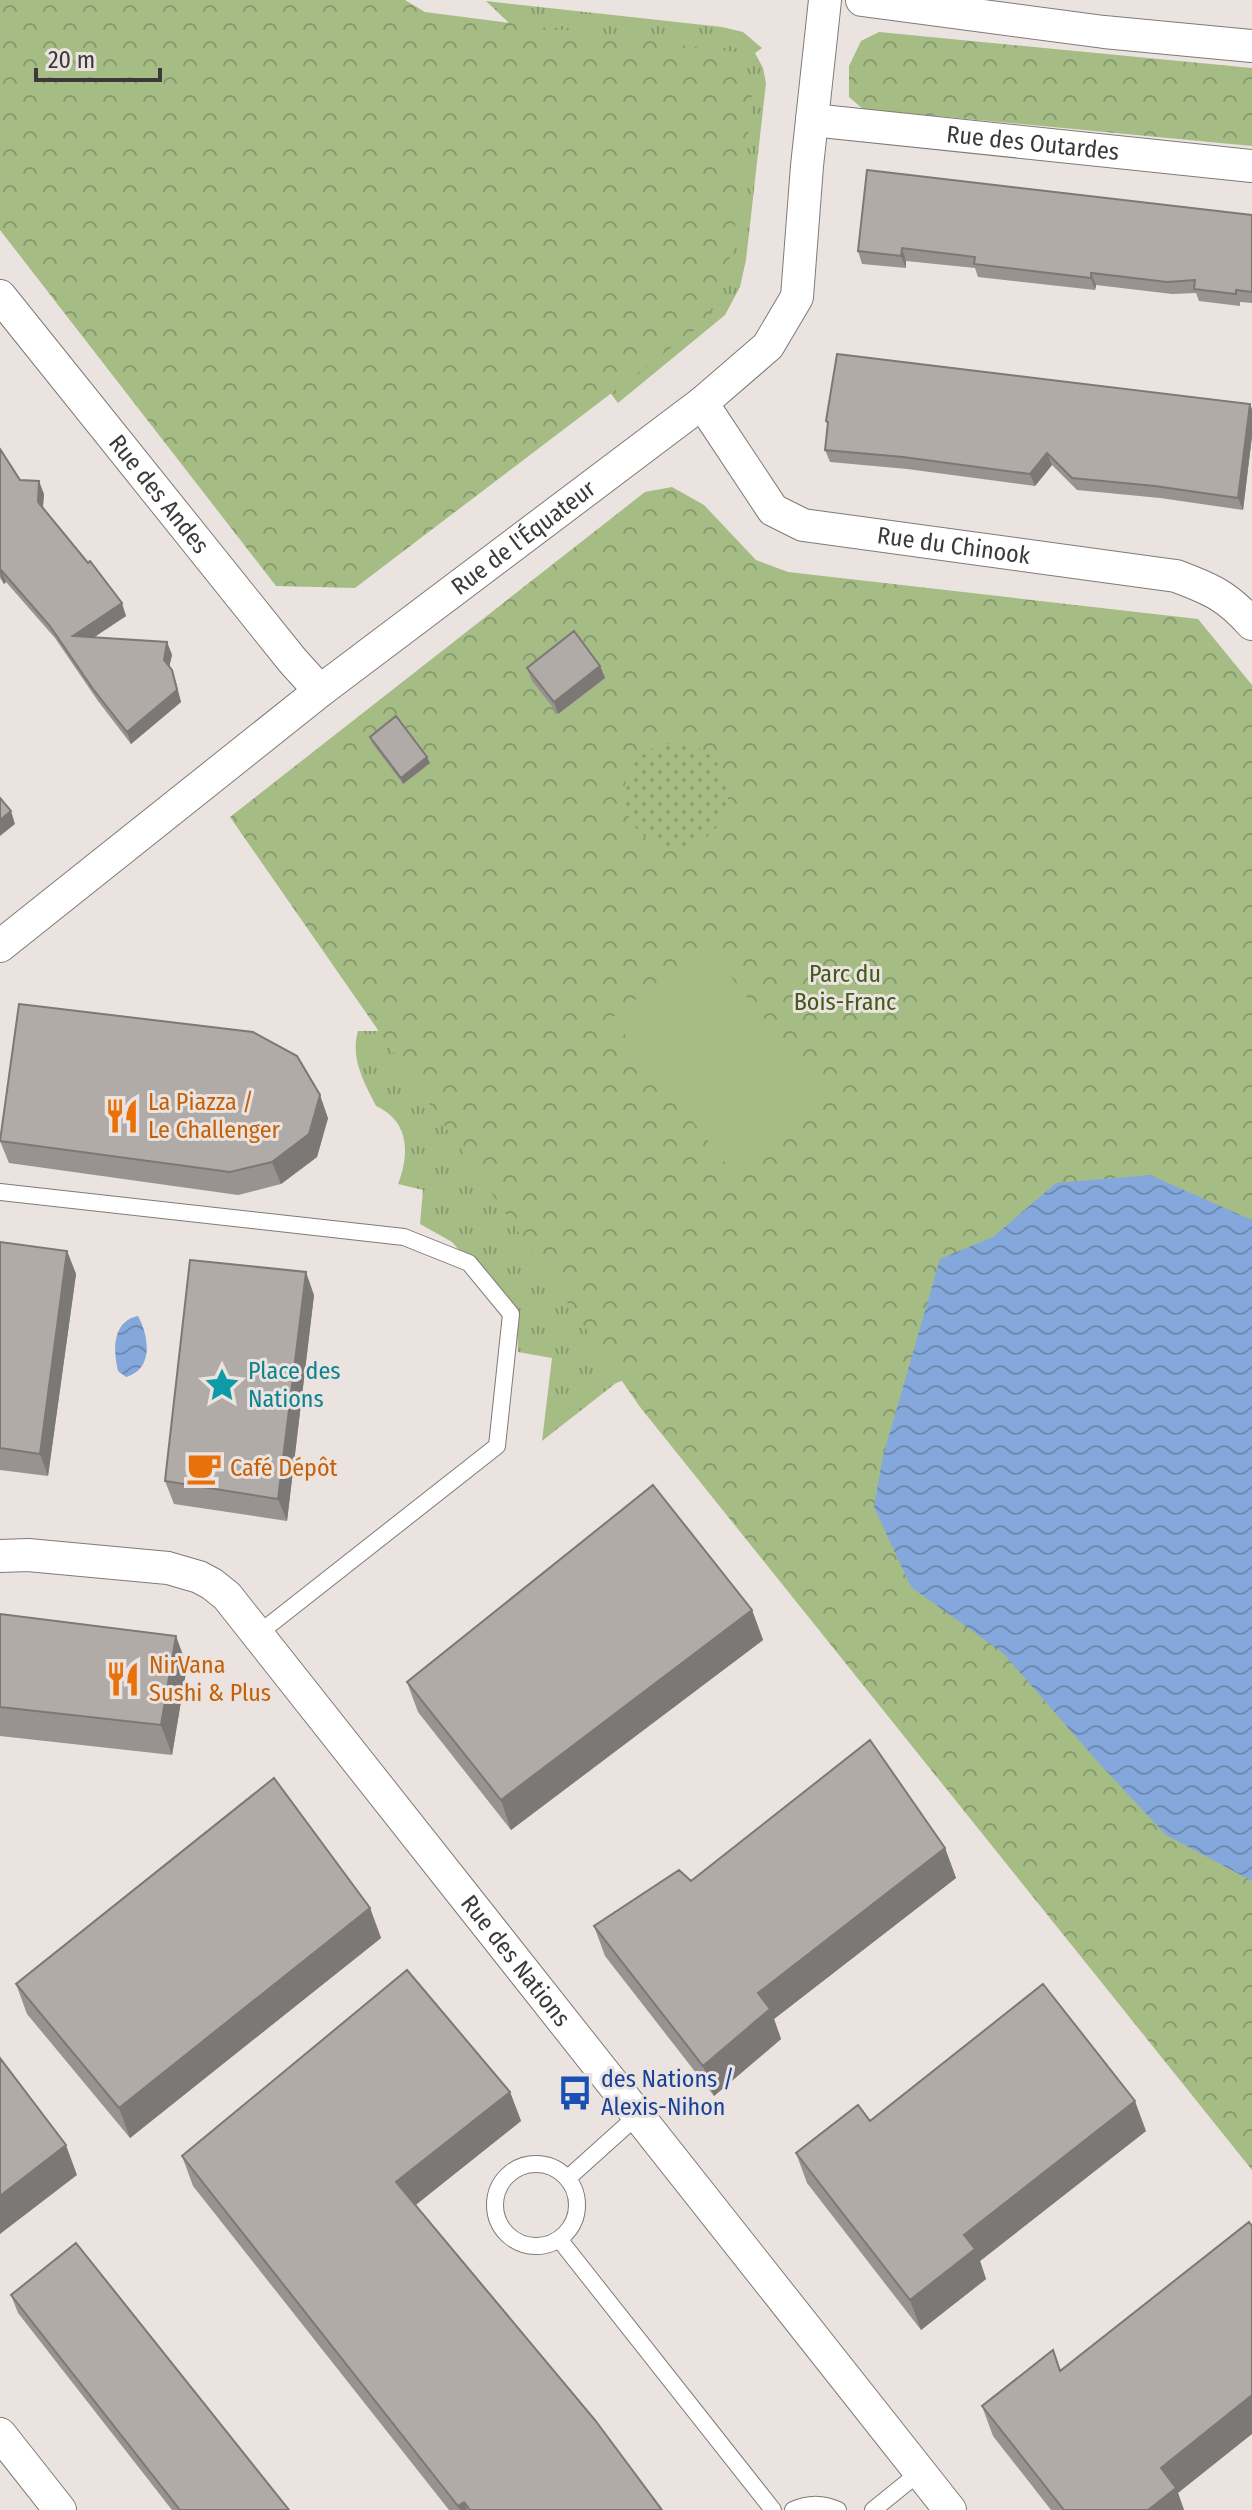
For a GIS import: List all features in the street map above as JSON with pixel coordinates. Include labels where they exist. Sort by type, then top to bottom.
[{"type":"street","name":"Rue de l'Équateur","points":[[0,946],[320,691],[702,403],[768,346],[797,297],[825,0]]},
{"type":"street","points":[[862,0],[1104,32],[1252,46]]},
{"type":"street","name":"Rue des Outardes","points":[[812,120],[1252,166]]},
{"type":"street","name":"Rue des Andes","points":[[0,296],[320,691]]},
{"type":"street","name":"Rue du Chinook","points":[[702,403],[773,510],[803,525],[1176,576],[1213,590],[1240,610],[1252,624]]},
{"type":"street","name":"Rue des Nations","points":[[0,1556],[28,1555],[183,1571],[212,1584],[227,1596],[950,2510]]},
{"type":"street","points":[[0,2434],[60,2510]]},
{"type":"lane","points":[[0,1192],[404,1237],[469,1263],[511,1314],[497,1446],[258,1634]]},
{"type":"lane","points":[[568,2178],[638,2115]]},
{"type":"lane","points":[[545,2164],[568,2178],[575,2190],[577,2204],[569,2230],[546,2245],[519,2243],[508,2235],[495,2211],[495,2198],[499,2185],[508,2175],[519,2167],[545,2164]]},
{"type":"lane","points":[[559,2239],[773,2510]]},
{"type":"lane","points":[[873,2510],[920,2472]]},
{"type":"lane","points":[[793,2510],[818,2504],[838,2510]]},
{"type":"green space","points":[[0,0],[405,0],[425,12],[736,52],[753,100],[732,250],[723,285],[705,322],[355,588],[276,586],[0,230]]},
{"type":"green space","points":[[486,1],[722,27],[743,32],[762,48],[755,53],[766,83],[746,260],[740,287],[725,315],[618,403],[588,364],[530,43]]},
{"type":"green space","points":[[879,32],[1252,68],[1252,146],[863,109],[849,97],[849,66],[861,41]]},
{"type":"green space","name":"Parc du Bois-Franc","points":[[672,487],[704,505],[756,560],[788,572],[1198,619],[1252,685],[1252,2170],[640,1407],[230,817],[645,492]]},
{"type":"green space","points":[[676,743],[696,747],[713,758],[724,775],[728,795],[724,815],[713,832],[696,843],[676,847],[656,843],[639,832],[628,815],[624,795],[628,775],[639,758],[656,747]]},
{"type":"green space","points":[[705,944],[828,1100],[734,1174],[612,1018]]},
{"type":"green space","points":[[402,1022],[640,1374],[616,1383],[542,1441],[552,1358],[518,1352],[517,1331],[504,1302],[452,1242],[420,1224],[423,1190],[398,1184],[404,1161],[404,1139],[395,1120],[376,1106],[367,1088],[357,1060],[356,1041],[358,1031],[377,1031]]},
{"type":"water","points":[[1150,1175],[1252,1220],[1252,1881],[1166,1835],[1003,1653],[911,1587],[874,1507],[883,1456],[940,1259],[993,1237],[1056,1183]]},
{"type":"water","points":[[138,1316],[145,1333],[147,1351],[141,1367],[126,1377],[118,1371],[116,1338],[123,1324]]},
{"type":"building","points":[[867,170],[1252,215],[1252,292],[1236,290],[1236,294],[1194,289],[1195,280],[1167,282],[1091,273],[1091,278],[974,264],[975,257],[902,248],[901,256],[858,251]]},
{"type":"building","points":[[837,354],[1250,404],[1238,498],[1072,478],[1047,453],[1030,474],[825,450],[826,421]]},
{"type":"building","points":[[0,449],[20,480],[39,481],[38,502],[122,603],[73,636],[167,642],[164,660],[172,670],[177,690],[127,732],[50,626],[0,571]]},
{"type":"building","points":[[574,631],[600,666],[554,702],[527,668]]},
{"type":"building","points":[[396,716],[427,757],[401,778],[370,737]]},
{"type":"building","points":[[0,798],[11,811],[0,820]]},
{"type":"building","points":[[19,1004],[253,1032],[297,1056],[320,1095],[309,1134],[272,1162],[230,1172],[0,1141]]},
{"type":"building","points":[[0,1242],[67,1251],[40,1454],[0,1448]]},
{"type":"building","points":[[190,1260],[306,1272],[278,1499],[165,1481]]},
{"type":"building","points":[[653,1485],[752,1610],[501,1800],[407,1682]]},
{"type":"building","points":[[0,1614],[176,1636],[161,1725],[0,1707]]},
{"type":"building","points":[[870,1740],[945,1848],[758,1993],[770,2009],[703,2066],[594,1926],[679,1870],[691,1881]]},
{"type":"building","points":[[274,1778],[370,1908],[119,2108],[16,1984]]},
{"type":"building","points":[[407,1970],[510,2092],[396,2182],[595,2420],[662,2510],[470,2510],[464,2502],[458,2506],[182,2156]]},
{"type":"building","points":[[1043,1984],[1135,2101],[964,2235],[975,2249],[910,2300],[796,2153],[858,2105],[870,2121]]},
{"type":"building","points":[[0,2058],[66,2145],[0,2196]]},
{"type":"building","points":[[1249,2222],[1252,2226],[1252,2395],[1161,2468],[1176,2488],[1148,2510],[1064,2510],[982,2406],[1053,2350],[1060,2371]]},
{"type":"building","points":[[76,2243],[289,2510],[180,2510],[11,2295]]},
{"type":"place","name":"La Piazza / Le Challenger","points":[[122,1116]]},
{"type":"place","name":"Place des Nations","points":[[222,1385]]},
{"type":"place","name":"Café Dépôt","points":[[204,1468]]},
{"type":"place","name":"NirVana Sushi & Plus","points":[[123,1679]]},
{"type":"place","name":"des Nations / Alexis-Nihon","points":[[575,2093]]}]
